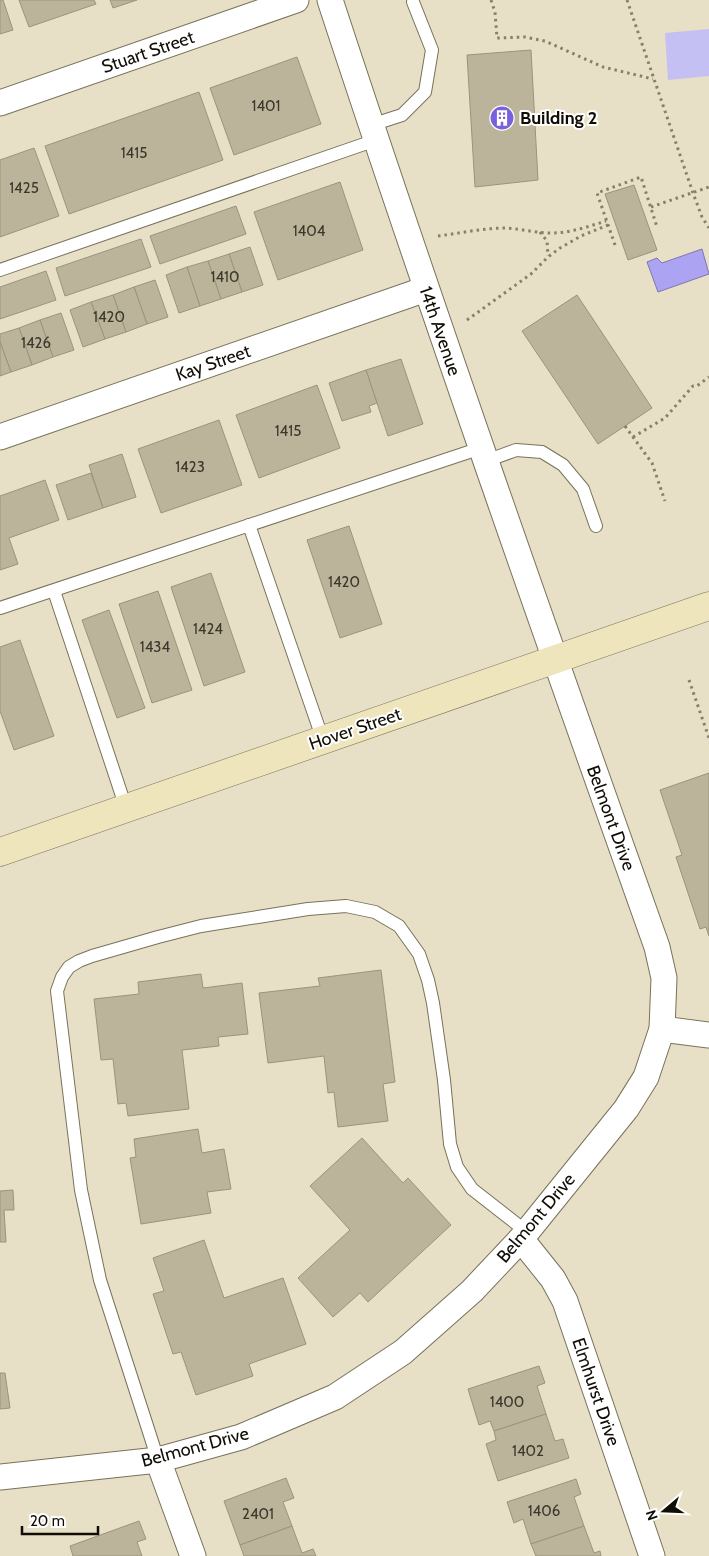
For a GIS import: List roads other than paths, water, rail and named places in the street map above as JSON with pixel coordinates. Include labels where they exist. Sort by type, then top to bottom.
[{"type":"main road","name":"Hover Street","points":[[0,852],[709,606]]},
{"type":"street","name":"Stuart Street","points":[[0,104],[296,0]]},
{"type":"street","name":"14th Avenue","points":[[330,0],[426,289],[555,660]]},
{"type":"street","name":"Kay Street","points":[[0,437],[426,289]]},
{"type":"street","name":"Belmont Drive","points":[[0,1477],[158,1460],[241,1437],[335,1397],[403,1352],[472,1292],[524,1235],[626,1109],[646,1077],[662,1029],[664,978],[657,947],[555,660]]},
{"type":"street","points":[[662,1029],[709,1036]]},
{"type":"street","name":"Elmhurst Drive","points":[[524,1235],[565,1301],[652,1556]]},
{"type":"street","points":[[158,1460],[193,1556]]},
{"type":"lane","points":[[0,270],[374,133],[402,115],[425,92],[432,50],[413,2]]},
{"type":"lane","points":[[0,608],[249,525],[483,455],[516,450],[542,452],[564,465],[582,489],[596,526]]},
{"type":"lane","points":[[249,525],[323,740]]},
{"type":"lane","points":[[54,591],[126,808]]},
{"type":"lane","points":[[158,1460],[100,1280],[80,1190],[57,992],[62,977],[70,967],[79,961],[158,936],[201,926],[308,909],[346,906],[376,912],[399,926],[419,954],[428,980],[444,1080],[450,1144],[457,1167],[472,1189],[524,1235]]},
{"type":"place","name":"Building 2","points":[[502,118]]}]
